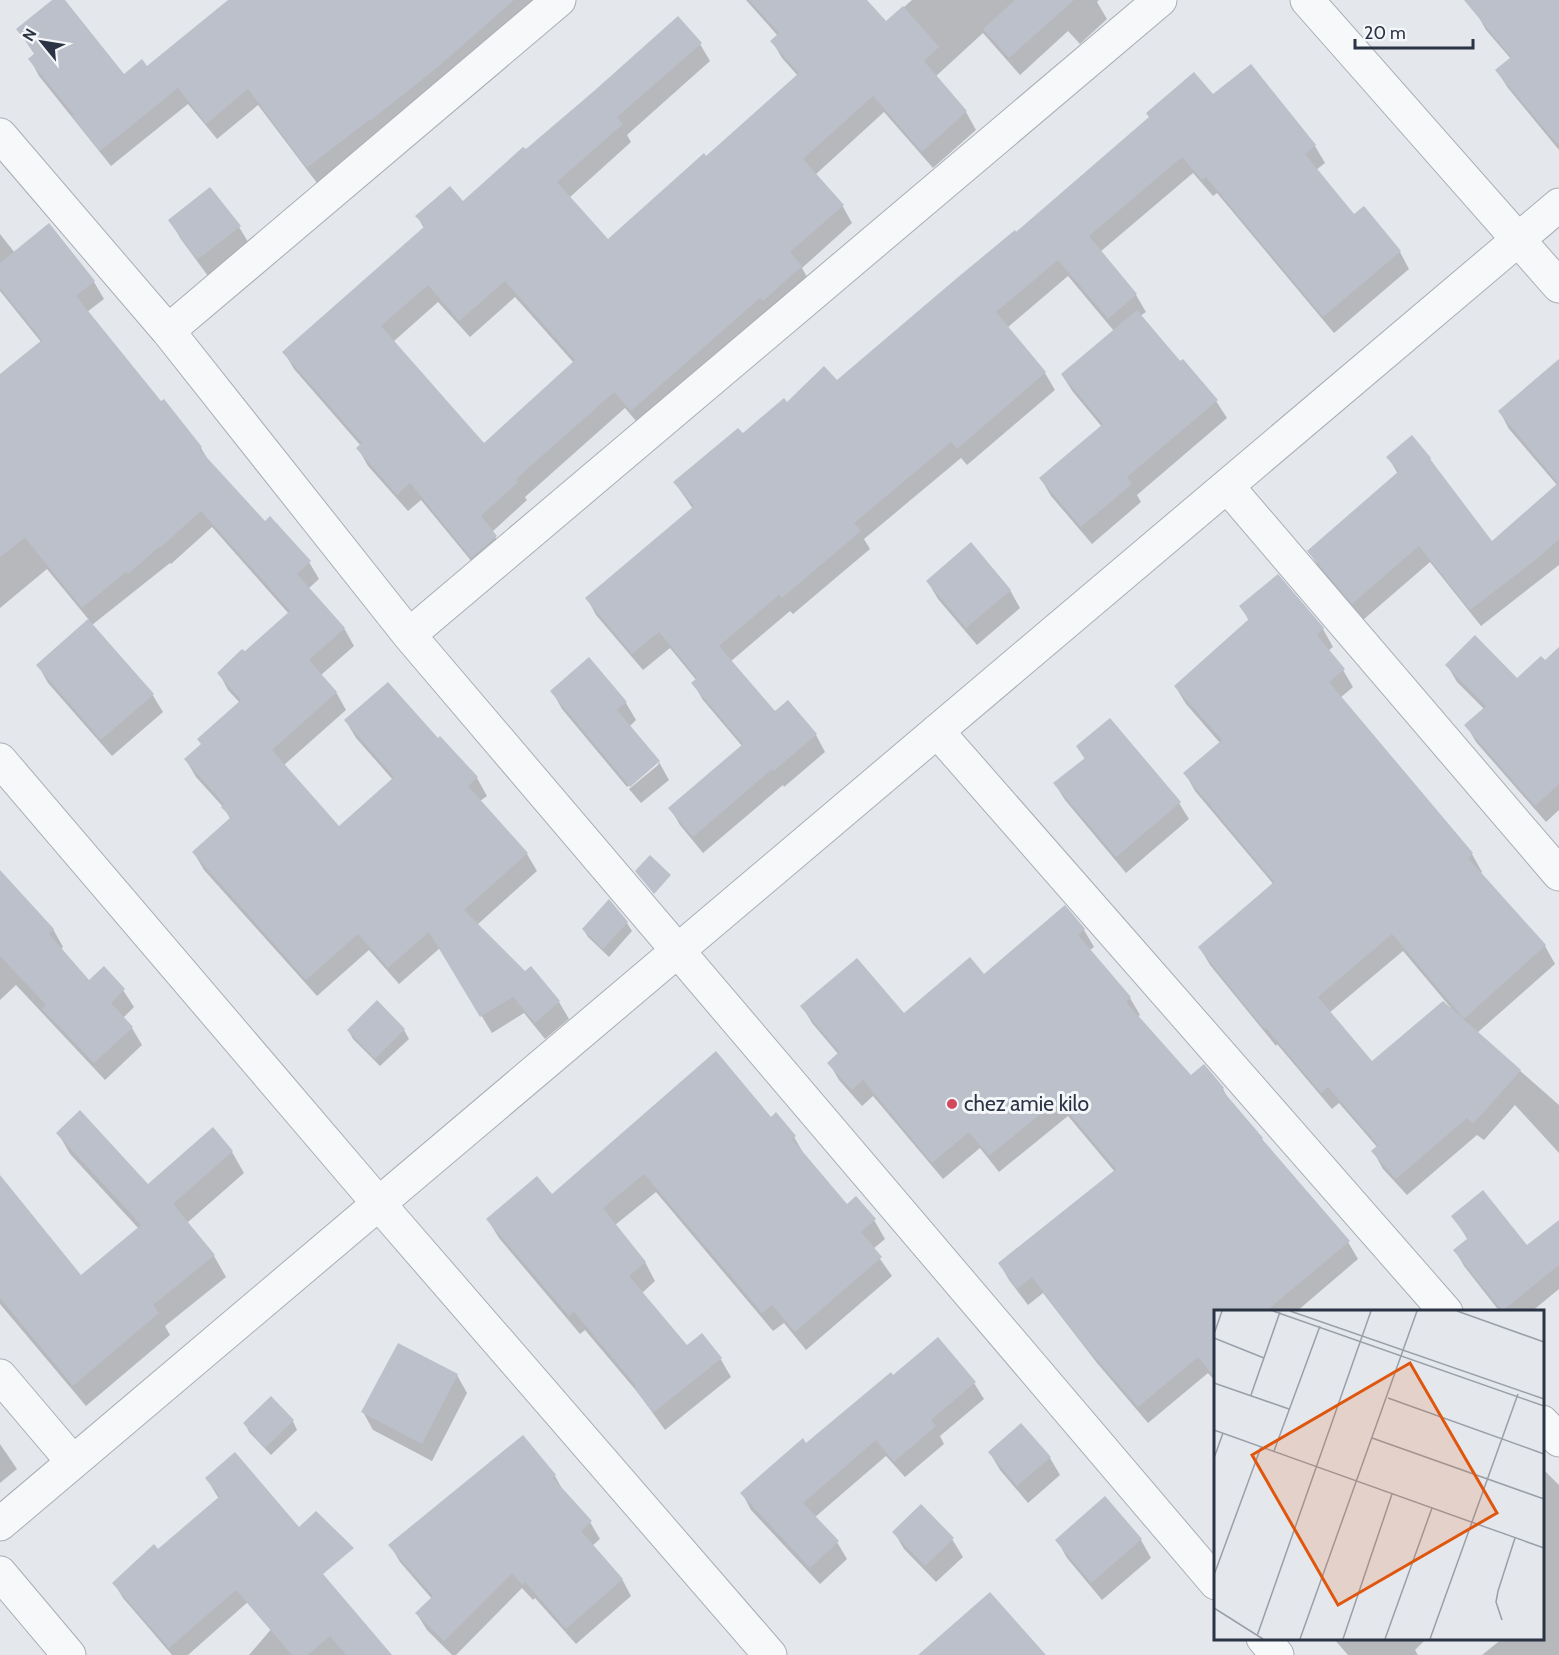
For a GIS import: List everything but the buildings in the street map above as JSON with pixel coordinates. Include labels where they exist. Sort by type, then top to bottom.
[{"type":"street","points":[[168,330],[559,0]]},
{"type":"street","points":[[409,635],[1160,0]]},
{"type":"street","points":[[1307,0],[1559,286]]},
{"type":"street","points":[[0,135],[168,330],[409,635],[1214,1582]]},
{"type":"street","points":[[0,1524],[1559,205]]},
{"type":"street","points":[[1227,486],[1559,874]]},
{"type":"street","points":[[937,731],[1445,1310]]},
{"type":"street","points":[[0,760],[379,1204],[770,1655]]},
{"type":"street","points":[[0,1376],[73,1462]]},
{"type":"street","points":[[1544,1424],[1559,1440]]},
{"type":"street","points":[[0,1573],[69,1655]]},
{"type":"street","points":[[1265,1640],[1277,1655]]},
{"type":"place","name":"chez amie kilo","points":[[952,1104]]}]
